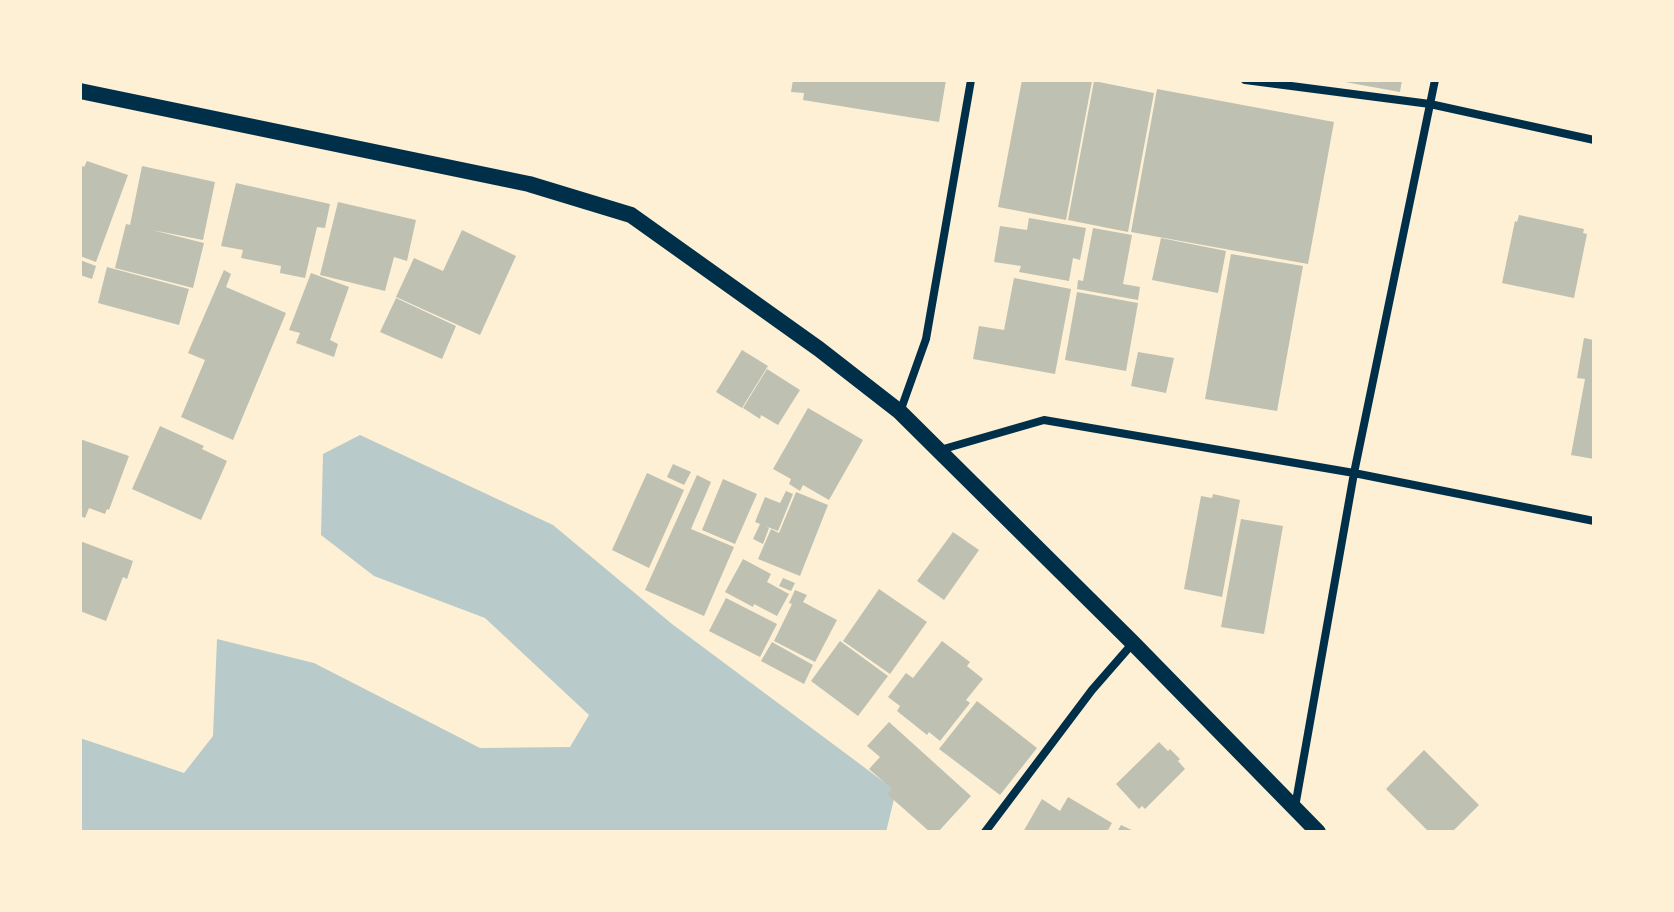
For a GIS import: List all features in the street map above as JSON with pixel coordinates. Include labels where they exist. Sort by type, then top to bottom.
[{"type":"main road","points":[[80,91],[529,184],[631,215],[819,349],[900,412],[1318,832]]},
{"type":"street","points":[[900,412],[926,339],[971,80]]},
{"type":"street","points":[[1245,80],[1430,104],[1594,140]]},
{"type":"street","points":[[1295,807],[1354,473],[1435,80]]},
{"type":"street","points":[[939,450],[1044,420],[1354,473],[1594,521]]},
{"type":"street","points":[[985,832],[1092,690],[1133,643]]},
{"type":"shaded area","points":[[360,435],[553,525],[672,624],[896,791],[886,832],[80,832],[80,738],[184,773],[213,736],[217,639],[314,663],[480,748],[570,747],[589,715],[485,618],[374,576],[321,535],[323,454]]},
{"type":"building","points":[[793,80],[946,80],[939,122],[803,100],[804,93],[791,92]]},
{"type":"building","points":[[1022,80],[1092,81],[1066,220],[998,207]]},
{"type":"building","points":[[1345,80],[1402,80],[1400,92]]},
{"type":"building","points":[[1094,81],[1154,93],[1128,232],[1068,220]]},
{"type":"building","points":[[1157,89],[1334,122],[1308,264],[1131,232]]},
{"type":"building","points":[[87,161],[128,175],[96,262],[80,256],[80,165],[84,167]]},
{"type":"building","points":[[142,166],[215,182],[203,240],[152,230],[204,243],[193,288],[115,268],[126,224],[130,225]]},
{"type":"building","points":[[236,183],[330,204],[325,228],[317,227],[305,278],[280,273],[281,266],[241,258],[243,250],[221,246]]},
{"type":"building","points":[[338,202],[416,220],[407,261],[394,257],[385,291],[320,275]]},
{"type":"building","points":[[1519,215],[1584,229],[1583,233],[1587,234],[1574,298],[1502,283],[1515,221]]},
{"type":"building","points":[[1029,218],[1086,228],[1080,260],[1073,258],[1069,281],[1019,272],[1021,266],[994,262],[1000,226],[1027,230]]},
{"type":"building","points":[[1093,228],[1132,235],[1123,284],[1140,287],[1138,300],[1077,289],[1078,280],[1083,281]]},
{"type":"building","points":[[462,230],[516,256],[480,335],[396,297],[414,258],[443,271]]},
{"type":"building","points":[[1161,238],[1226,251],[1218,293],[1152,280]]},
{"type":"building","points":[[1231,254],[1303,266],[1277,411],[1205,399]]},
{"type":"building","points":[[80,260],[96,266],[92,279],[80,275]]},
{"type":"building","points":[[107,267],[189,289],[179,325],[98,303]]},
{"type":"building","points":[[224,270],[231,274],[226,287],[286,313],[233,440],[181,417],[205,360],[188,353]]},
{"type":"building","points":[[311,273],[349,287],[330,340],[338,344],[334,357],[296,343],[300,333],[289,330]]},
{"type":"building","points":[[1014,278],[1071,289],[1055,374],[973,359],[979,326],[1004,330]]},
{"type":"building","points":[[1077,292],[1138,303],[1126,371],[1065,360]]},
{"type":"building","points":[[396,298],[456,326],[442,359],[380,332]]},
{"type":"building","points":[[1584,338],[1594,340],[1594,459],[1571,455],[1585,379],[1577,378]]},
{"type":"building","points":[[742,350],[768,366],[742,408],[716,392]]},
{"type":"building","points":[[1138,352],[1174,358],[1166,393],[1131,386]]},
{"type":"building","points":[[767,369],[800,390],[778,425],[761,415],[760,419],[743,408]]},
{"type":"building","points":[[808,408],[863,440],[829,500],[803,485],[800,491],[789,484],[791,479],[773,469]]},
{"type":"building","points":[[160,426],[204,446],[202,449],[227,461],[201,520],[132,489]]},
{"type":"building","points":[[80,439],[129,456],[109,510],[105,514],[89,508],[85,518],[80,516]]},
{"type":"building","points":[[673,464],[691,472],[684,485],[667,477]]},
{"type":"building","points":[[647,473],[684,490],[649,568],[612,550]]},
{"type":"building","points":[[697,475],[711,482],[691,529],[734,547],[704,616],[645,590]]},
{"type":"building","points":[[723,479],[757,494],[735,544],[702,530]]},
{"type":"building","points":[[786,491],[793,494],[778,531],[765,526],[769,528],[763,544],[753,539],[760,524],[755,522],[765,497],[780,503]]},
{"type":"building","points":[[796,492],[828,505],[800,576],[758,559],[771,529],[779,533]]},
{"type":"building","points":[[1213,494],[1240,500],[1222,597],[1184,589],[1201,496],[1212,498]]},
{"type":"building","points":[[1241,519],[1283,526],[1264,634],[1221,627]]},
{"type":"building","points":[[953,532],[979,550],[944,600],[917,581]]},
{"type":"building","points":[[80,541],[133,561],[127,579],[123,577],[106,621],[80,611]]},
{"type":"building","points":[[743,559],[771,574],[767,582],[789,594],[777,616],[725,592]]},
{"type":"building","points":[[783,578],[795,583],[791,591],[779,586]]},
{"type":"building","points":[[879,589],[927,622],[890,674],[843,641]]},
{"type":"building","points":[[795,590],[807,595],[803,602],[837,620],[815,662],[774,641],[792,604],[789,603]]},
{"type":"building","points":[[726,598],[777,624],[760,657],[709,631]]},
{"type":"building","points":[[840,641],[888,676],[858,716],[811,681]]},
{"type":"building","points":[[942,641],[970,662],[967,666],[983,679],[966,700],[970,703],[940,741],[929,732],[927,735],[897,711],[900,706],[888,697],[906,673],[913,678]]},
{"type":"building","points":[[772,642],[813,665],[804,684],[761,661]]},
{"type":"building","points":[[977,701],[1037,748],[1000,795],[939,749]]},
{"type":"building","points":[[889,722],[971,796],[938,832],[930,832],[887,794],[892,789],[869,769],[880,757],[867,746]]},
{"type":"building","points":[[1159,742],[1180,759],[1178,761],[1185,769],[1145,809],[1142,806],[1139,809],[1116,784]]},
{"type":"building","points":[[1424,750],[1479,805],[1452,832],[1429,832],[1386,789]]},
{"type":"building","points":[[1068,797],[1112,823],[1107,832],[1023,832],[1042,799],[1060,811]]},
{"type":"building","points":[[1121,825],[1136,832],[1117,832]]}]
